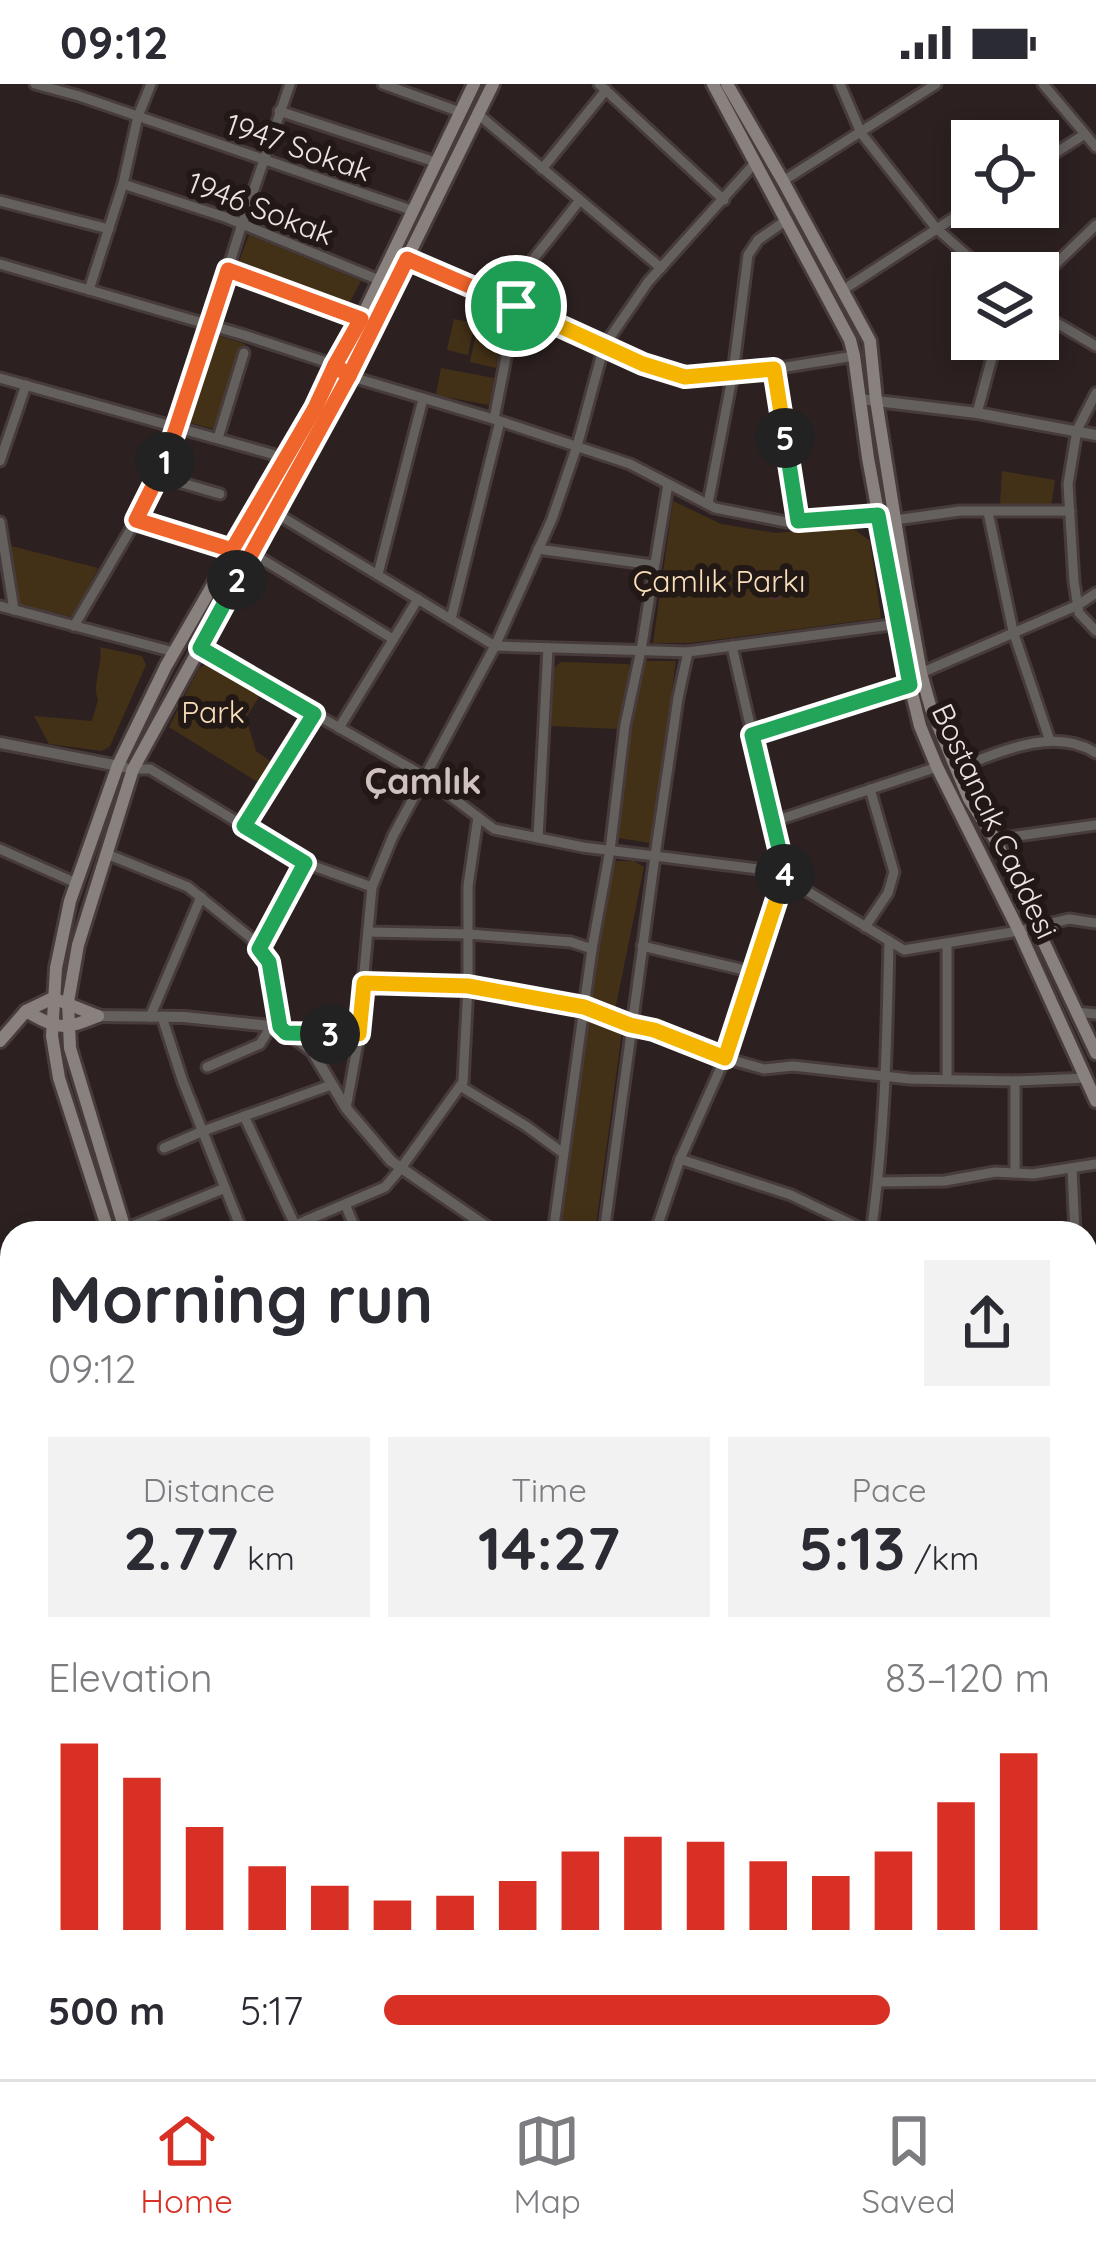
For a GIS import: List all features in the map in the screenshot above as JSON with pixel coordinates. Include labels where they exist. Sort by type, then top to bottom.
[{"type":"main road","points":[[105,1221],[59,1078],[61,1000],[56,968],[76,883],[118,765],[174,652],[361,319],[474,84]]},
{"type":"main road","points":[[61,1000],[134,769],[349,376],[493,84]]},
{"type":"main road","name":"Bostancık Caddesi","points":[[709,84],[850,340],[878,515],[920,726],[1096,1101]]},
{"type":"main road","name":"Bostancık Caddesi","points":[[731,84],[870,341],[895,520],[921,673],[932,709],[969,799],[994,839],[1096,1053]]},
{"type":"main road","points":[[335,365],[349,376]]},
{"type":"main road","points":[[0,1041],[26,1011],[61,1000],[98,1016]]},
{"type":"main road","points":[[26,1011],[61,1027],[98,1016]]},
{"type":"main road","points":[[61,1027],[122,1221]]},
{"type":"street","name":"1947 Sokak","points":[[34,84],[411,210]]},
{"type":"street","points":[[89,290],[151,84]]},
{"type":"street","points":[[74,626],[169,456],[290,84]]},
{"type":"street","points":[[383,84],[460,112]]},
{"type":"street","points":[[840,84],[861,133],[936,228],[963,252]]},
{"type":"street","points":[[783,181],[936,84]]},
{"type":"street","points":[[1043,84],[1096,147]]},
{"type":"street","points":[[542,169],[603,87],[724,200]]},
{"type":"street","points":[[279,111],[435,162]]},
{"type":"street","points":[[478,115],[661,268]]},
{"type":"street","points":[[1059,150],[1084,134]]},
{"type":"street","points":[[346,1108],[359,1034],[372,887],[393,836],[495,646],[552,519],[604,346],[661,268],[754,164]]},
{"type":"street","name":"1946 Sokak","points":[[123,184],[242,224],[379,280]]},
{"type":"street","points":[[452,620],[497,420],[516,280],[580,200]]},
{"type":"street","points":[[0,201],[109,229]]},
{"type":"street","points":[[843,290],[951,219]]},
{"type":"street","points":[[708,504],[733,373],[748,254],[758,239],[785,220]]},
{"type":"street","points":[[1059,261],[1096,225]]},
{"type":"street","points":[[407,259],[643,364],[685,377],[854,356]]},
{"type":"street","points":[[0,264],[335,365]]},
{"type":"street","points":[[228,270],[361,319]]},
{"type":"street","points":[[1059,324],[1096,346]]},
{"type":"street","points":[[218,438],[244,352]]},
{"type":"street","points":[[977,413],[991,360]]},
{"type":"street","points":[[774,369],[798,521]]},
{"type":"street","points":[[349,376],[629,464],[715,508],[786,522],[878,515]]},
{"type":"street","points":[[0,378],[286,458]]},
{"type":"street","points":[[0,461],[26,385]]},
{"type":"street","points":[[1096,393],[1077,430],[1068,484],[1079,613],[1096,631]]},
{"type":"street","points":[[378,574],[423,399]]},
{"type":"street","points":[[860,399],[977,413],[1096,435]]},
{"type":"street","points":[[158,476],[220,494]]},
{"type":"street","points":[[554,1221],[625,725],[668,484]]},
{"type":"street","points":[[895,520],[960,511],[1070,511]]},
{"type":"street","points":[[274,512],[495,646],[688,652],[898,624]]},
{"type":"street","points":[[988,512],[1013,631],[1050,741]]},
{"type":"street","points":[[136,520],[232,550]]},
{"type":"street","points":[[0,522],[14,610]]},
{"type":"street","points":[[538,549],[653,565]]},
{"type":"street","points":[[251,553],[393,639]]},
{"type":"street","points":[[921,673],[1096,593]]},
{"type":"street","points":[[339,728],[418,599]]},
{"type":"street","points":[[0,606],[174,652]]},
{"type":"street","points":[[659,1221],[680,1159],[725,1058],[785,878],[732,646]]},
{"type":"street","points":[[200,648],[424,776],[494,829],[774,872],[904,950],[1069,919],[1096,923]]},
{"type":"street","points":[[538,838],[548,648]]},
{"type":"street","points":[[606,1221],[641,946],[688,652]]},
{"type":"street","points":[[752,735],[910,685]]},
{"type":"street","points":[[244,826],[314,714]]},
{"type":"street","points":[[958,768],[1050,741],[1082,745],[1096,754]]},
{"type":"street","points":[[0,743],[149,769],[305,863],[372,887]]},
{"type":"street","points":[[772,822],[937,767]]},
{"type":"street","points":[[865,926],[888,893],[894,872],[870,790]]},
{"type":"street","points":[[306,1221],[385,1186],[463,1082],[468,886],[478,817]]},
{"type":"street","points":[[994,839],[1096,825]]},
{"type":"street","points":[[0,849],[76,883]]},
{"type":"street","points":[[107,854],[188,887],[251,938],[269,962],[279,1029],[312,1052],[346,1108],[391,1161],[478,1221]]},
{"type":"street","points":[[259,949],[305,863]]},
{"type":"street","points":[[201,897],[156,1017],[238,1221]]},
{"type":"street","points":[[368,932],[571,942],[592,950]]},
{"type":"street","points":[[872,1221],[886,1076],[889,941]]},
{"type":"street","points":[[947,943],[947,1079]]},
{"type":"street","points":[[641,946],[754,972]]},
{"type":"street","points":[[364,983],[468,986],[584,1007],[764,1069],[793,1066],[886,1076],[1015,1081],[1087,1078]]},
{"type":"street","points":[[1076,1012],[1096,1014]]},
{"type":"street","points":[[98,1016],[359,1034]]},
{"type":"street","points":[[207,1067],[260,1044],[279,1029]]},
{"type":"street","points":[[1015,1081],[1015,1172]]},
{"type":"street","points":[[164,1148],[331,1085]]},
{"type":"street","points":[[460,1086],[563,1153]]},
{"type":"street","points":[[244,1116],[293,1221]]},
{"type":"street","points":[[680,1159],[791,1195],[845,1221]]},
{"type":"street","points":[[878,1182],[945,1181],[994,1172],[1033,1174],[1096,1164]]},
{"type":"street","points":[[1072,1168],[1074,1221]]},
{"type":"street","points":[[148,1221],[225,1188]]},
{"type":"street","points":[[344,1204],[352,1221]]},
{"type":"green space","points":[[249,235],[361,281],[346,309],[236,269]]},
{"type":"green space","points":[[481,310],[508,316],[496,368],[470,362]]},
{"type":"green space","points":[[454,319],[475,323],[468,355],[447,350]]},
{"type":"green space","points":[[213,334],[245,344],[218,430],[184,421]]},
{"type":"green space","points":[[441,368],[494,378],[489,405],[436,395]]},
{"type":"green space","points":[[1002,471],[1055,480],[1051,507],[1000,505]]},
{"type":"green space","name":"Çamlık Parkı","points":[[673,501],[721,524],[775,533],[851,527],[870,541],[881,618],[691,643],[653,643]]},
{"type":"green space","points":[[11,546],[98,568],[73,617],[19,604]]},
{"type":"green space","points":[[100,647],[142,656],[146,665],[110,746],[102,751],[49,744],[34,716],[92,721],[98,700]]},
{"type":"green space","points":[[645,661],[676,661],[651,843],[618,838],[634,702]]},
{"type":"green space","points":[[561,662],[630,666],[619,729],[549,726],[554,668]]},
{"type":"green space","name":"Park","points":[[206,664],[262,692],[246,718],[256,751],[277,766],[264,786],[169,727],[199,668]]},
{"type":"green space","points":[[617,861],[634,861],[644,867],[615,1010],[592,1003],[590,996],[612,867]]},
{"type":"green space","points":[[588,1019],[622,1031],[597,1221],[562,1221]]},
{"type":"shaded area","points":[[742,568],[755,568],[769,582],[783,587],[779,599],[757,588],[742,588],[737,580]]},
{"type":"district","name":"Çamlık","points":[[423,780]]},
{"type":"route","points":[[516,306],[407,259],[349,376],[335,365],[232,550],[136,520],[169,456],[228,270],[361,319],[335,365],[349,376],[200,648],[314,714],[244,826],[305,863],[259,949],[269,962],[280,1027],[286,1033],[359,1034],[364,983],[468,986],[584,1007],[725,1058],[785,878],[752,735],[910,685],[878,515],[798,521],[774,369],[685,377],[643,364],[516,306]]}]
